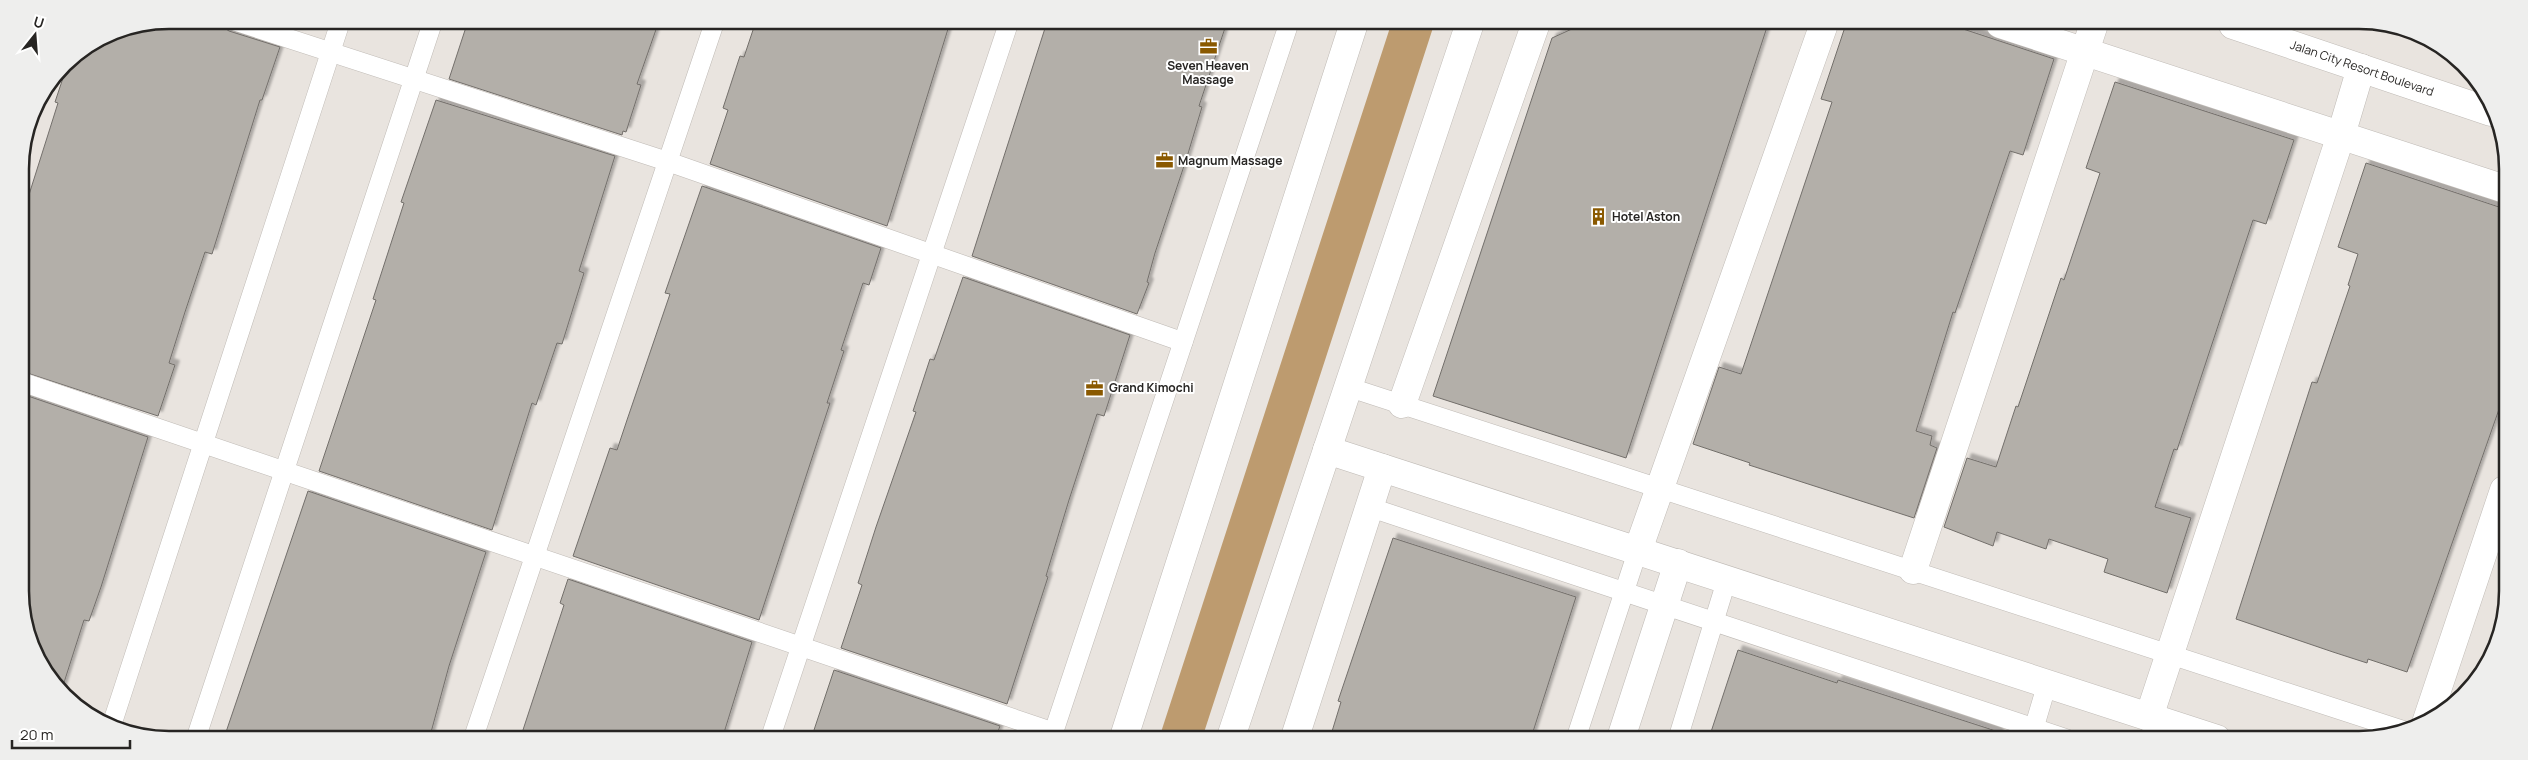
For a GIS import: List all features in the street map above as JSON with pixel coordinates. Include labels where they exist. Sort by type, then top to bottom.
[{"type":"street","points":[[1126,731],[1352,29]]},
{"type":"street","points":[[1233,731],[1468,29]]},
{"type":"street","points":[[1402,404],[1534,29]]},
{"type":"street","points":[[1638,550],[1822,29]]},
{"type":"street","points":[[2015,29],[2499,187]]},
{"type":"street","points":[[1913,570],[2092,29]]},
{"type":"street","name":"Jalan City Resort Boulevard","points":[[2245,29],[2486,110]]},
{"type":"street","points":[[2149,717],[2341,136],[2361,68]]},
{"type":"street","points":[[1328,450],[2192,731]]},
{"type":"street","points":[[1297,731],[1382,468]]},
{"type":"street","points":[[2429,712],[2499,505]]},
{"type":"street","points":[[1623,731],[1678,563]]},
{"type":"lane","points":[[260,29],[669,162],[1183,342]]},
{"type":"lane","points":[[113,720],[338,29]]},
{"type":"lane","points":[[198,731],[430,29]]},
{"type":"lane","points":[[476,731],[533,556],[669,162],[712,29]]},
{"type":"lane","points":[[773,731],[1007,29]]},
{"type":"lane","points":[[1054,731],[1287,29]]},
{"type":"lane","points":[[29,384],[800,646],[1042,731]]},
{"type":"lane","points":[[1348,387],[2393,727]]},
{"type":"lane","points":[[1369,507],[2043,731]]},
{"type":"lane","points":[[1578,731],[1638,550]]},
{"type":"lane","points":[[1680,731],[1727,579]]},
{"type":"lane","points":[[2034,728],[2047,684]]},
{"type":"building","points":[[160,29],[226,29],[280,47],[262,100],[260,100],[212,254],[205,252],[185,312],[169,363],[175,365],[158,416],[29,374],[29,195],[58,103],[55,102],[63,78],[91,52],[115,39],[142,31]]},
{"type":"building","points":[[465,29],[656,29],[637,84],[641,85],[626,132],[623,131],[622,135],[449,79]]},
{"type":"building","points":[[753,29],[948,29],[887,226],[710,164],[728,110],[723,108],[740,56],[744,57]]},
{"type":"building","points":[[1045,29],[1225,29],[1199,106],[1202,107],[1187,157],[1155,253],[1147,282],[1149,283],[1137,314],[972,256]]},
{"type":"building","name":"Hotel Aston","points":[[1572,29],[1766,29],[1626,458],[1433,396],[1552,38]]},
{"type":"building","points":[[1844,29],[1963,29],[2054,59],[2023,155],[2010,151],[1955,313],[1953,312],[1916,431],[1932,436],[1930,445],[1937,448],[1914,518],[1749,465],[1750,463],[1693,444],[1719,367],[1741,374],[1832,102],[1821,99]]},
{"type":"building","points":[[2115,82],[2294,140],[2266,224],[2253,220],[2177,450],[2174,449],[2155,507],[2191,518],[2167,593],[2104,572],[2108,559],[2049,539],[2046,549],[1997,532],[1993,546],[1944,527],[1967,458],[1996,467],[2061,278],[2064,280],[2100,173],[2086,168]]},
{"type":"building","points":[[436,100],[615,156],[579,271],[584,273],[562,344],[557,343],[536,405],[532,403],[492,530],[319,471],[376,300],[373,299],[404,203],[401,202]]},
{"type":"building","points":[[2366,163],[2499,207],[2499,409],[2407,672],[2368,659],[2367,663],[2236,619],[2312,382],[2317,383],[2350,286],[2348,285],[2358,254],[2338,247]]},
{"type":"building","points":[[702,186],[881,248],[869,285],[863,283],[841,350],[844,351],[827,403],[830,403],[759,620],[573,556],[610,448],[617,450],[670,294],[665,293]]},
{"type":"building","points":[[963,277],[1130,335],[1104,416],[1097,414],[1046,576],[1048,577],[1007,704],[841,648],[862,585],[858,583],[916,412],[913,411],[930,359],[934,360]]},
{"type":"building","points":[[29,396],[148,437],[101,587],[89,621],[84,620],[64,683],[43,653],[31,618],[29,600]]},
{"type":"building","points":[[308,491],[486,552],[449,666],[431,731],[226,731]]},
{"type":"building","points":[[1393,538],[1576,597],[1533,731],[1332,731],[1341,702],[1338,701]]},
{"type":"building","points":[[568,579],[752,642],[725,731],[523,731],[564,605],[560,603]]},
{"type":"building","points":[[1738,650],[1837,683],[1838,680],[1996,731],[1711,731]]},
{"type":"building","points":[[834,670],[1000,726],[998,731],[814,731]]},
{"type":"waterway","points":[[1183,731],[1411,29]]},
{"type":"place","name":"Seven Heaven Massage","points":[[1208,47]]},
{"type":"place","name":"Magnum Massage","points":[[1164,161]]},
{"type":"place","name":"Hotel Aston","points":[[1598,217]]},
{"type":"place","name":"Grand Kimochi","points":[[1095,388]]}]
